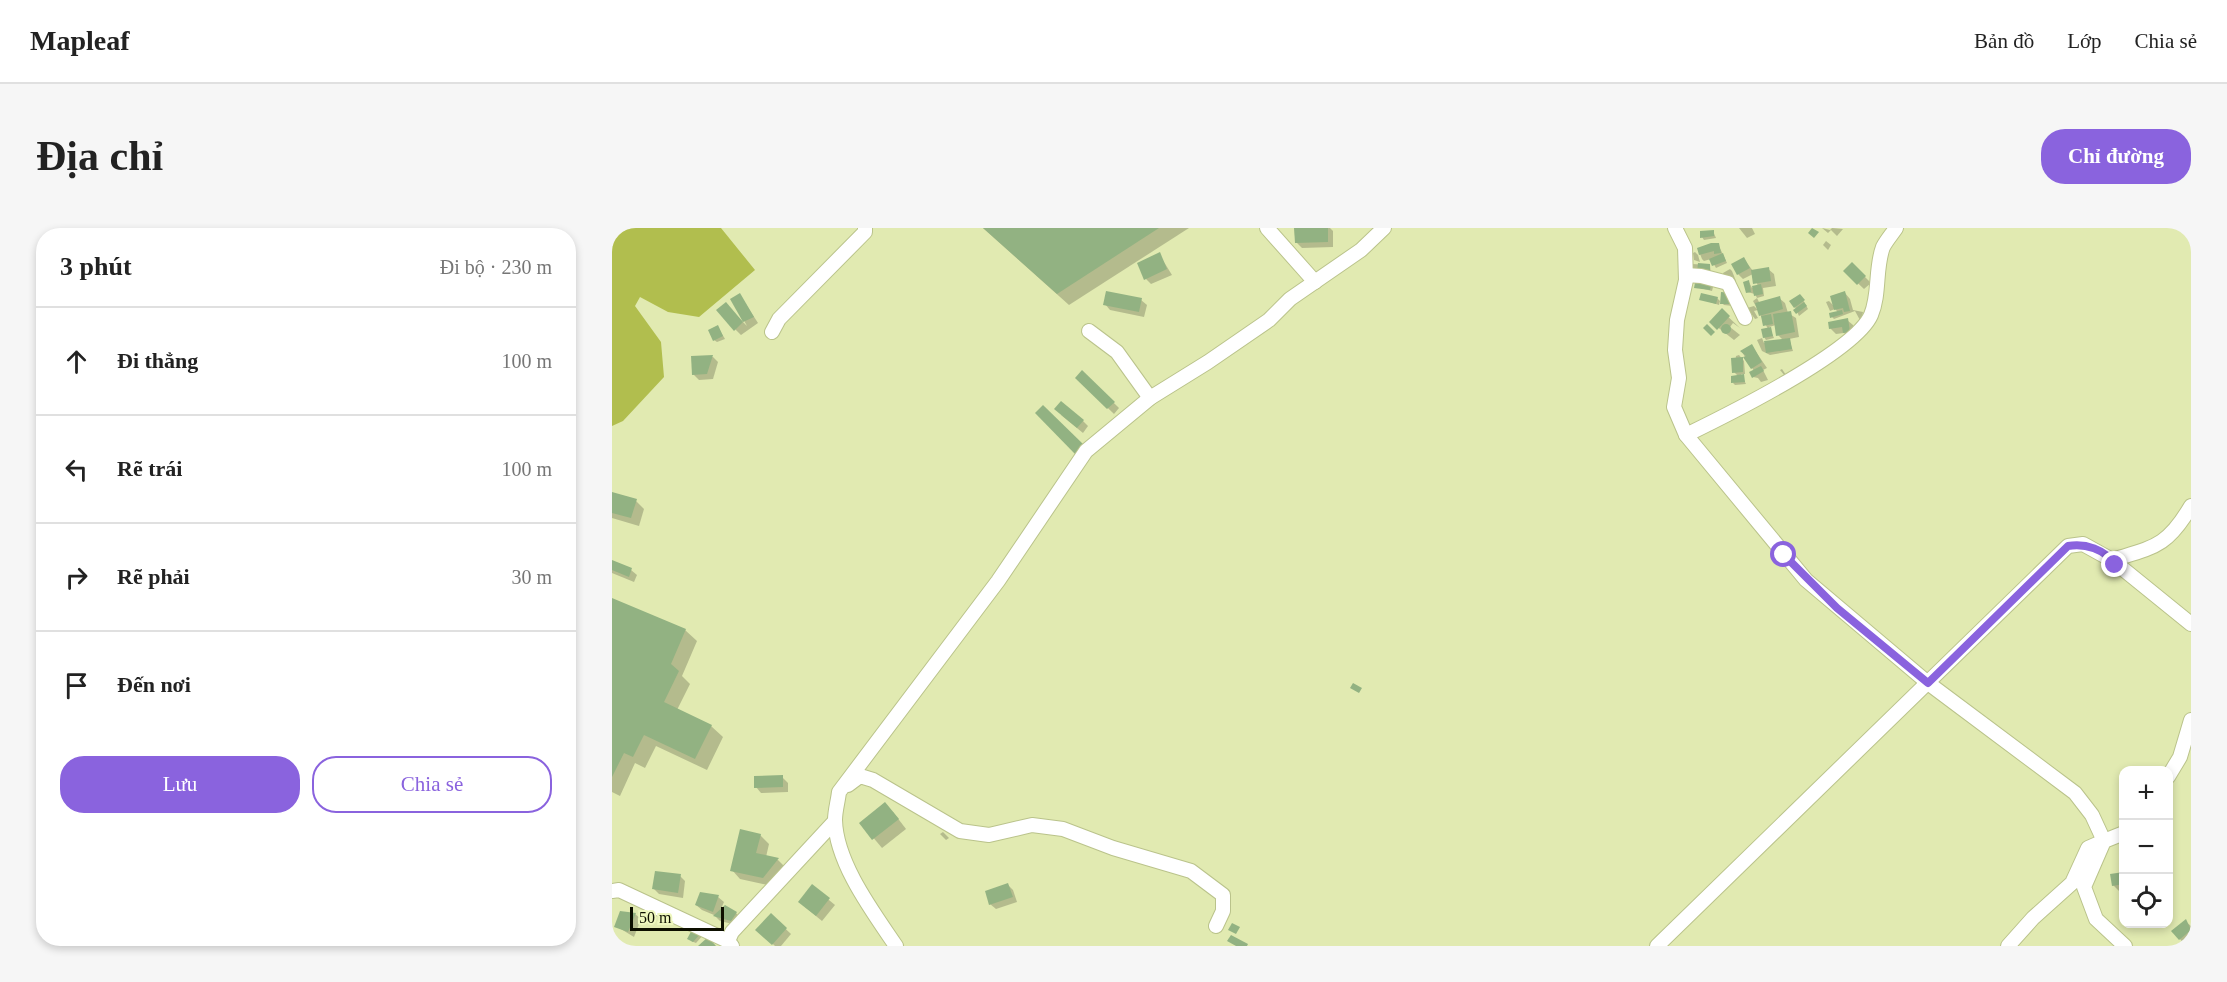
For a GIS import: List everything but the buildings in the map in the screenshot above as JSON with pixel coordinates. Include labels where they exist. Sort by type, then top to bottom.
[{"type":"street","points":[[772,332],[779,319],[865,232],[865,228]]},
{"type":"street","points":[[1267,228],[1315,282]]},
{"type":"street","points":[[896,946],[861,893],[842,852],[835,821],[839,792],[998,581],[1086,451],[1150,398],[1269,320],[1290,299],[1360,250],[1384,228]]},
{"type":"street","points":[[1676,228],[1685,248],[1686,275],[1677,320],[1675,350],[1679,378],[1674,407],[1686,435],[1806,580],[1928,683],[2075,793],[2091,815],[2104,841]]},
{"type":"street","points":[[1686,435],[1743,407],[1817,364],[1841,346],[1870,317],[1883,248],[1891,230]]},
{"type":"street","points":[[1686,275],[1710,278],[1728,284],[1745,318]]},
{"type":"street","points":[[1089,331],[1116,352],[1150,398]]},
{"type":"street","points":[[2112,560],[2146,551],[2163,543],[2191,506]]},
{"type":"street","points":[[1657,946],[2068,546],[2083,544],[2112,560],[2191,624]]},
{"type":"street","points":[[2173,770],[2181,757],[2191,720]]},
{"type":"street","points":[[839,792],[860,776],[873,780],[960,831],[989,835],[1032,825],[1063,829],[1113,848],[1169,862],[1191,871],[1223,895],[1223,911],[1216,926]]},
{"type":"street","points":[[612,891],[619,890],[730,943],[732,932],[835,821]]},
{"type":"street","points":[[2008,946],[2033,918],[2072,883],[2088,848],[2119,835]]},
{"type":"street","points":[[2104,841],[2084,887],[2096,919],[2125,946]]},
{"type":"green space","points":[[612,228],[721,228],[755,270],[699,317],[668,312],[640,297],[635,306],[661,342],[664,377],[623,421],[612,426]]},
{"type":"route","points":[[1784,555],[1806,580],[1837,608],[1928,683],[2068,546],[2083,544],[2094,548],[2112,560],[2115,565]]}]
